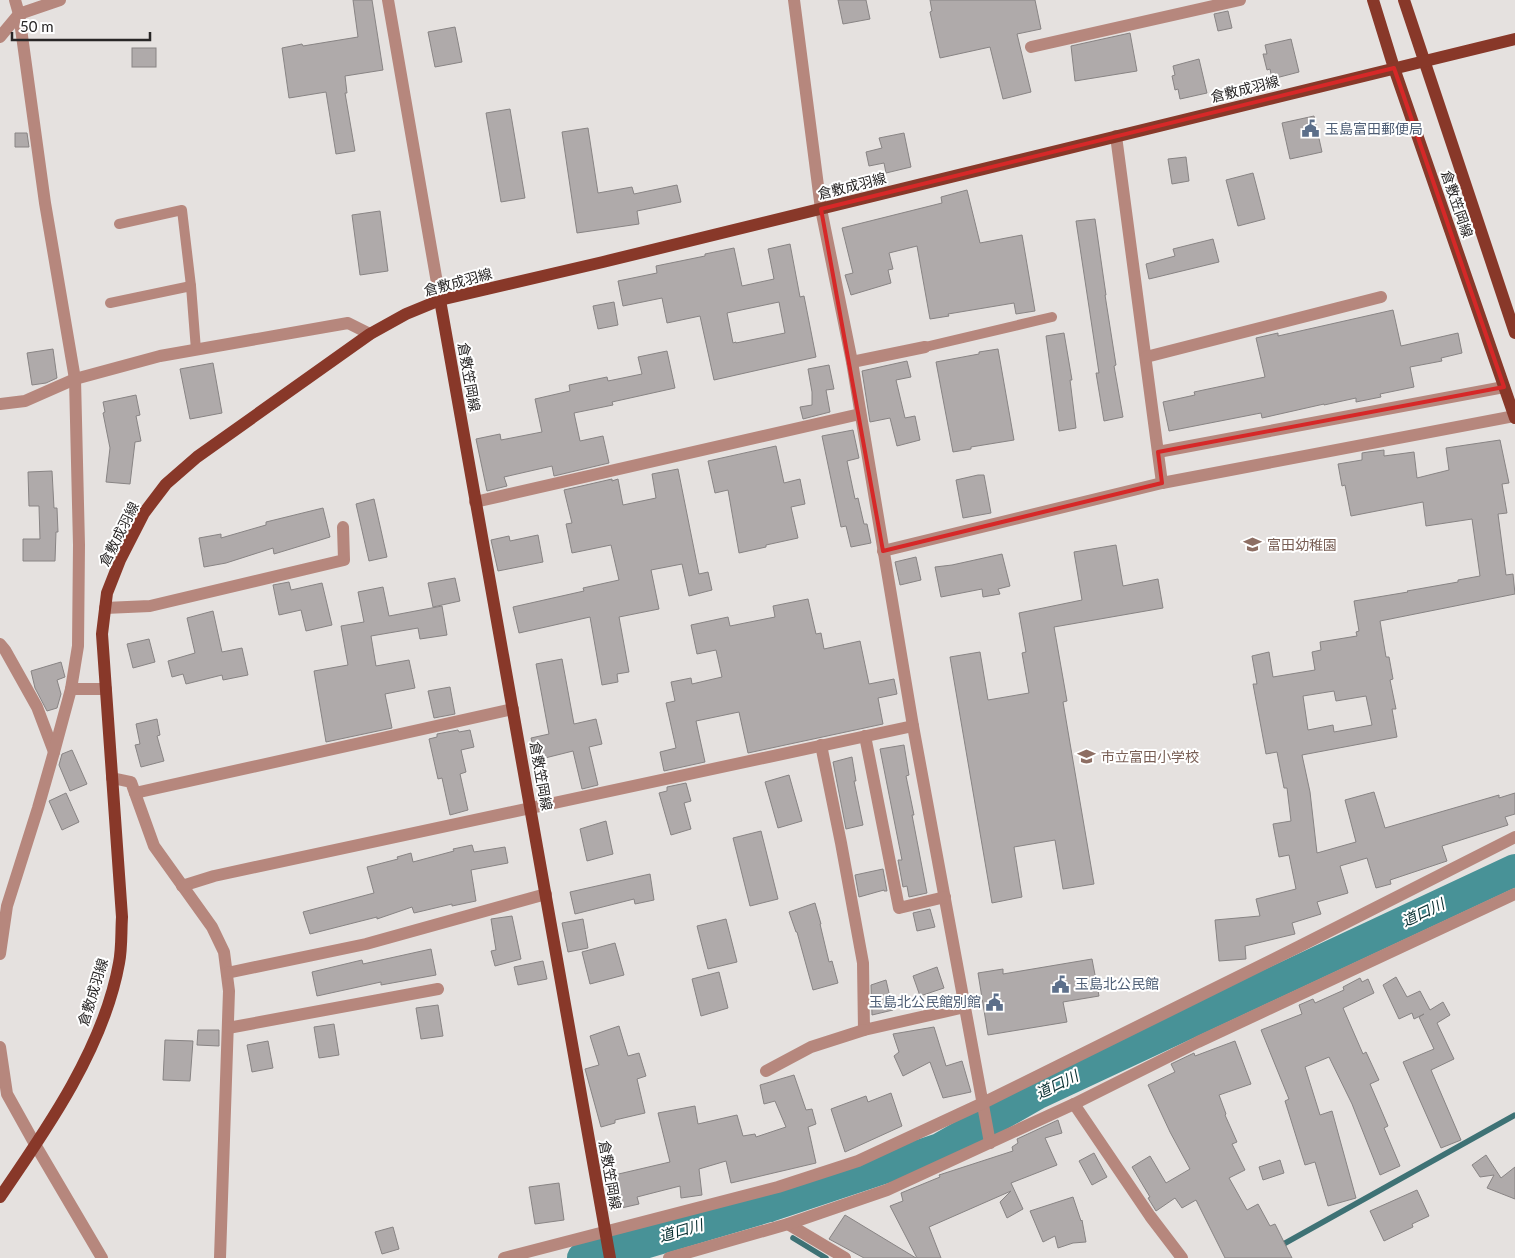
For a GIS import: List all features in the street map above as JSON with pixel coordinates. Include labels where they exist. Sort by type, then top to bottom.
[{"type":"main road","name":"倉敷笠岡線","points":[[1373,0],[1394,68],[1515,417]]},
{"type":"main road","name":"倉敷笠岡線","points":[[1404,0],[1426,61],[1515,333]]},
{"type":"main road","name":"倉敷成羽線","points":[[0,1197],[36,1146],[90,1050],[108,1007],[119,962],[122,917],[102,634],[107,593],[120,560],[144,513],[166,484],[197,457],[370,334],[406,314],[440,300],[613,260],[1515,39]]},
{"type":"main road","name":"倉敷笠岡線","points":[[440,300],[610,1258]]},
{"type":"street","points":[[0,954],[7,906],[54,752],[71,689],[78,646],[79,545],[75,379],[45,203],[19,14],[15,0]]},
{"type":"street","points":[[0,37],[19,14],[60,0]]},
{"type":"street","points":[[388,0],[440,300]]},
{"type":"street","points":[[794,0],[821,208],[852,362],[913,726],[990,1142]]},
{"type":"street","points":[[1031,47],[1240,0]]},
{"type":"street","points":[[1116,136],[1162,482]]},
{"type":"street","points":[[1146,357],[1381,298]]},
{"type":"street","points":[[0,404],[25,401],[75,379],[160,356],[348,323],[370,334]]},
{"type":"street","points":[[852,362],[925,347]]},
{"type":"street","points":[[1158,452],[1504,387]]},
{"type":"street","points":[[475,502],[860,414]]},
{"type":"street","points":[[883,551],[1162,482],[1515,417]]},
{"type":"street","points":[[106,608],[150,606],[344,560],[343,528]]},
{"type":"street","points":[[0,644],[37,707],[54,752]]},
{"type":"street","points":[[71,689],[106,689]]},
{"type":"street","points":[[135,793],[513,709]]},
{"type":"street","points":[[182,886],[214,876],[913,726]]},
{"type":"street","points":[[864,736],[899,908],[945,898]]},
{"type":"street","points":[[821,746],[843,851],[863,963],[864,1030]]},
{"type":"street","points":[[112,778],[131,782],[154,846],[212,927],[224,952],[229,991],[220,1258]]},
{"type":"street","points":[[504,1258],[605,1236],[778,1187],[858,1161],[983,1104],[1515,837]]},
{"type":"street","points":[[227,973],[366,944],[546,894]]},
{"type":"street","points":[[669,1258],[685,1256],[788,1224],[887,1190],[1074,1104],[1198,1042],[1515,894]]},
{"type":"street","points":[[228,1028],[438,989]]},
{"type":"street","points":[[766,1071],[811,1046],[864,1030],[965,1006]]},
{"type":"street","points":[[0,1047],[4,1095],[102,1258]]},
{"type":"street","points":[[1074,1104],[1150,1216],[1182,1258]]},
{"type":"street","points":[[788,1224],[844,1258]]},
{"type":"lane","points":[[119,224],[182,210],[196,350]]},
{"type":"lane","points":[[110,303],[190,286]]},
{"type":"lane","points":[[925,347],[1052,317]]},
{"type":"highlighted area","points":[[1394,68],[1504,387],[1158,452],[1162,483],[883,551],[821,209]]},
{"type":"building","points":[[353,0],[372,0],[383,70],[345,76],[347,93],[345,93],[355,151],[336,154],[326,92],[289,98],[282,48],[358,37]]},
{"type":"building","points":[[838,0],[866,0],[870,19],[843,24]]},
{"type":"building","points":[[930,0],[1035,0],[1041,29],[1017,34],[1031,92],[1003,99],[990,47],[940,58],[930,12],[932,11]]},
{"type":"building","points":[[1228,11],[1232,28],[1218,31],[1214,14]]},
{"type":"building","points":[[455,27],[462,62],[435,67],[428,32]]},
{"type":"building","points":[[1130,33],[1137,71],[1075,81],[1071,46]]},
{"type":"building","points":[[1291,39],[1299,72],[1272,79],[1270,69],[1267,70],[1263,54],[1267,54],[1265,45]]},
{"type":"building","points":[[132,48],[156,48],[156,67],[132,67]]},
{"type":"building","points":[[1199,59],[1207,93],[1180,99],[1178,89],[1175,90],[1172,76],[1175,75],[1173,66]]},
{"type":"building","points":[[510,109],[525,198],[501,202],[486,113]]},
{"type":"building","points":[[1314,116],[1322,152],[1290,159],[1282,123]]},
{"type":"building","points":[[588,128],[598,193],[632,187],[634,194],[677,185],[681,202],[637,211],[639,224],[577,233],[562,132]]},
{"type":"building","points":[[15,133],[27,133],[29,147],[15,147]]},
{"type":"building","points":[[904,133],[911,167],[886,173],[884,163],[869,166],[866,152],[882,148],[879,138]]},
{"type":"building","points":[[1186,157],[1189,181],[1172,184],[1168,159]]},
{"type":"building","points":[[1253,173],[1265,219],[1238,226],[1226,180]]},
{"type":"building","points":[[967,190],[980,243],[1022,235],[1035,311],[1016,314],[1014,303],[948,314],[949,316],[930,319],[917,246],[889,253],[893,269],[888,270],[891,283],[851,295],[845,275],[853,273],[842,228],[942,203],[941,197]]},
{"type":"building","points":[[380,211],[388,271],[360,275],[352,215]]},
{"type":"building","points":[[1095,219],[1116,365],[1114,366],[1123,417],[1104,421],[1096,373],[1099,373],[1076,221]]},
{"type":"building","points":[[1213,239],[1219,262],[1149,279],[1146,264],[1175,256],[1173,249]]},
{"type":"building","points":[[790,244],[800,297],[804,296],[816,357],[714,380],[700,316],[667,323],[662,298],[623,306],[618,281],[657,273],[656,266],[734,248],[742,286],[774,279],[768,249]],"holes":[[[779,302],[785,333],[733,343],[727,313]]]},
{"type":"building","points":[[614,302],[618,325],[598,329],[593,306]]},
{"type":"building","points":[[1393,310],[1401,346],[1458,333],[1462,353],[1441,358],[1442,361],[1410,367],[1414,387],[1380,394],[1381,397],[1356,402],[1356,398],[1262,418],[1261,413],[1169,431],[1163,402],[1195,395],[1194,392],[1265,377],[1256,338],[1278,333],[1278,336]]},
{"type":"building","points":[[1064,333],[1072,380],[1070,380],[1076,428],[1059,431],[1046,336]]},
{"type":"building","points":[[53,349],[57,378],[46,383],[32,385],[27,353]]},
{"type":"building","points":[[998,349],[1014,440],[953,452],[936,362]]},
{"type":"building","points":[[667,351],[675,388],[612,402],[613,405],[574,413],[580,441],[603,436],[609,463],[554,476],[552,466],[504,477],[507,486],[487,491],[476,439],[500,434],[501,440],[542,432],[535,399],[570,391],[569,385],[607,377],[608,381],[642,374],[638,357]]},
{"type":"building","points":[[907,361],[911,377],[896,380],[905,418],[915,416],[920,440],[897,446],[890,418],[870,422],[862,371]]},
{"type":"building","points":[[213,363],[222,413],[190,419],[180,369]]},
{"type":"building","points":[[829,365],[834,389],[826,390],[830,412],[803,419],[800,407],[812,405],[808,369]]},
{"type":"building","points":[[136,395],[140,415],[136,416],[141,441],[135,442],[130,484],[106,482],[110,448],[103,413],[105,412],[103,402]]},
{"type":"building","points":[[853,430],[859,458],[847,461],[855,499],[858,498],[871,543],[851,547],[846,526],[841,527],[822,436]]},
{"type":"building","points":[[1500,440],[1509,483],[1502,484],[1507,513],[1498,514],[1506,575],[1513,574],[1515,594],[1380,621],[1386,657],[1389,657],[1393,679],[1390,680],[1396,709],[1392,709],[1397,737],[1302,755],[1310,792],[1317,853],[1356,842],[1345,800],[1374,792],[1385,828],[1499,795],[1499,798],[1515,793],[1515,814],[1505,817],[1508,825],[1442,846],[1447,861],[1390,880],[1391,884],[1376,888],[1367,858],[1340,866],[1348,893],[1317,902],[1321,914],[1292,923],[1295,934],[1245,946],[1246,959],[1219,961],[1215,920],[1260,916],[1256,899],[1296,889],[1289,855],[1279,857],[1273,824],[1291,821],[1287,788],[1284,788],[1277,752],[1266,754],[1253,684],[1257,684],[1252,656],[1269,652],[1273,677],[1315,670],[1312,652],[1321,650],[1320,642],[1357,636],[1356,632],[1359,631],[1354,601],[1408,592],[1480,576],[1472,519],[1426,526],[1423,502],[1351,516],[1345,485],[1342,486],[1338,464],[1362,460],[1362,453],[1384,450],[1384,456],[1414,452],[1417,478],[1449,470],[1446,448]],"holes":[[[1334,691],[1336,701],[1366,696],[1372,725],[1334,732],[1333,725],[1308,730],[1303,696]]]},
{"type":"building","points":[[776,446],[784,483],[800,479],[805,504],[791,507],[798,538],[739,553],[728,490],[715,493],[708,461]]},
{"type":"building","points":[[678,469],[699,574],[708,572],[712,590],[689,596],[682,564],[651,570],[659,609],[619,617],[629,672],[617,674],[618,682],[602,685],[590,617],[519,633],[513,607],[584,591],[583,588],[619,580],[611,545],[572,553],[566,524],[572,523],[564,490],[618,479],[623,505],[656,498],[652,474]]},
{"type":"building","points":[[52,471],[54,508],[57,508],[58,532],[56,532],[55,561],[23,561],[23,539],[40,539],[39,506],[29,506],[28,472]]},
{"type":"building","points":[[984,475],[991,513],[963,518],[956,480]]},
{"type":"building","points":[[374,499],[387,557],[369,561],[356,504]]},
{"type":"building","points":[[323,508],[330,537],[274,554],[273,548],[226,563],[204,567],[199,538],[221,534],[221,538],[266,525],[266,522]]},
{"type":"building","points":[[538,535],[543,562],[498,571],[491,540],[509,536],[510,541]]},
{"type":"building","points":[[1116,545],[1123,586],[1158,579],[1163,608],[1054,627],[1067,701],[1063,702],[1094,884],[1063,889],[1055,840],[1014,847],[1022,897],[992,903],[950,657],[980,652],[988,700],[1029,693],[1022,653],[1026,652],[1019,613],[1082,600],[1074,552]]},
{"type":"building","points":[[1002,554],[1010,586],[998,589],[1000,594],[983,597],[982,589],[941,597],[935,567]]},
{"type":"building","points":[[916,557],[921,580],[900,585],[895,562]]},
{"type":"building","points":[[455,578],[460,601],[433,607],[428,583]]},
{"type":"building","points":[[289,582],[291,590],[322,583],[332,625],[306,631],[301,610],[279,615],[273,585]]},
{"type":"building","points":[[383,587],[389,616],[442,606],[447,635],[420,639],[418,628],[371,636],[376,666],[409,660],[415,688],[385,694],[392,728],[326,742],[314,671],[348,665],[341,626],[364,622],[358,592]]},
{"type":"building","points":[[808,599],[816,634],[821,633],[824,649],[860,641],[869,684],[894,679],[897,694],[878,698],[883,724],[748,753],[739,712],[696,721],[705,762],[664,771],[660,752],[676,748],[666,703],[675,701],[671,682],[691,678],[692,684],[722,677],[716,650],[697,654],[691,625],[728,617],[730,626],[775,617],[773,606]]},
{"type":"building","points":[[213,611],[222,652],[242,648],[248,675],[223,680],[222,675],[186,684],[183,674],[172,677],[168,661],[195,653],[187,618]]},
{"type":"building","points":[[149,639],[155,662],[133,668],[127,644]]},
{"type":"building","points":[[562,659],[574,724],[596,719],[602,744],[589,747],[598,785],[582,789],[573,751],[537,760],[531,738],[549,734],[536,664]]},
{"type":"building","points":[[61,662],[65,677],[57,680],[61,694],[57,708],[47,711],[35,688],[31,671]]},
{"type":"building","points":[[450,687],[455,714],[434,718],[428,691]]},
{"type":"building","points":[[157,719],[160,735],[157,736],[164,761],[141,767],[135,745],[140,744],[136,724]]},
{"type":"building","points":[[458,730],[459,732],[470,730],[474,747],[461,750],[466,772],[460,774],[468,810],[450,815],[442,778],[438,779],[429,739],[437,737],[437,734]]},
{"type":"building","points":[[904,745],[909,775],[906,776],[914,815],[912,815],[927,893],[909,897],[907,886],[903,887],[898,860],[902,860],[880,749]]},
{"type":"building","points":[[72,750],[87,784],[70,791],[59,765],[62,754]]},
{"type":"building","points":[[852,757],[856,781],[854,781],[863,825],[846,829],[833,762]]},
{"type":"building","points":[[789,775],[802,821],[778,828],[765,782]]},
{"type":"building","points":[[686,783],[691,801],[684,803],[691,829],[671,835],[659,793],[667,791],[667,787]]},
{"type":"building","points":[[66,793],[79,822],[62,830],[49,801]]},
{"type":"building","points":[[606,821],[613,854],[587,861],[580,829]]},
{"type":"building","points":[[761,831],[778,899],[750,906],[733,838]]},
{"type":"building","points":[[472,845],[474,852],[505,847],[508,863],[471,870],[476,901],[452,906],[452,904],[414,913],[412,907],[377,919],[377,917],[310,934],[303,912],[374,893],[367,867],[398,859],[397,857],[411,853],[413,862]]},
{"type":"building","points":[[883,869],[887,891],[884,890],[859,897],[855,875]]},
{"type":"building","points":[[650,874],[654,900],[635,904],[634,899],[575,914],[570,892]]},
{"type":"building","points":[[815,903],[829,962],[832,961],[838,983],[813,990],[797,932],[789,912]]},
{"type":"building","points":[[930,909],[935,927],[917,931],[913,913]]},
{"type":"building","points":[[512,916],[521,959],[495,966],[491,951],[496,950],[491,919]]},
{"type":"building","points":[[583,919],[588,948],[568,952],[562,923]]},
{"type":"building","points":[[726,919],[737,962],[708,969],[697,926]]},
{"type":"building","points":[[615,943],[624,975],[590,984],[582,952]]},
{"type":"building","points":[[431,949],[436,975],[381,985],[381,982],[317,996],[312,972],[362,960],[363,964]]},
{"type":"building","points":[[1092,959],[1099,996],[1063,1002],[1067,1022],[988,1035],[978,973],[1003,969],[1003,974]]},
{"type":"building","points":[[543,961],[547,979],[518,985],[514,967]]},
{"type":"building","points":[[937,967],[944,988],[920,996],[913,976]]},
{"type":"building","points":[[719,972],[728,1008],[701,1016],[692,979]]},
{"type":"building","points":[[1396,977],[1407,997],[1420,991],[1430,1010],[1443,1002],[1450,1015],[1437,1023],[1454,1059],[1431,1070],[1461,1140],[1441,1148],[1403,1062],[1434,1049],[1419,1017],[1424,1014],[1414,1019],[1412,1013],[1399,1019],[1383,985]]},
{"type":"building","points":[[1360,978],[1362,982],[1368,979],[1374,993],[1343,1008],[1363,1054],[1366,1052],[1379,1080],[1370,1084],[1388,1126],[1384,1128],[1400,1166],[1380,1175],[1352,1104],[1329,1057],[1305,1067],[1320,1115],[1332,1111],[1356,1198],[1328,1206],[1315,1162],[1305,1165],[1285,1101],[1289,1099],[1261,1030],[1302,1014],[1299,1005],[1313,999],[1315,1003],[1344,990],[1343,987]]},
{"type":"building","points":[[886,980],[893,1010],[872,1015],[871,985]]},
{"type":"building","points":[[438,1005],[443,1036],[421,1039],[416,1008]]},
{"type":"building","points":[[334,1024],[339,1055],[319,1058],[314,1027]]},
{"type":"building","points":[[619,1026],[628,1056],[639,1053],[646,1076],[637,1079],[645,1113],[615,1120],[615,1123],[601,1127],[585,1069],[599,1065],[590,1036]]},
{"type":"building","points":[[934,1027],[946,1066],[962,1061],[971,1092],[943,1098],[930,1062],[903,1076],[894,1056],[899,1052],[893,1034]]},
{"type":"building","points":[[198,1030],[219,1030],[219,1046],[197,1045]]},
{"type":"building","points":[[165,1040],[193,1041],[190,1081],[163,1080]]},
{"type":"building","points":[[268,1041],[273,1068],[252,1072],[247,1045]]},
{"type":"building","points":[[1235,1041],[1251,1084],[1219,1095],[1225,1115],[1237,1142],[1232,1144],[1245,1170],[1229,1178],[1247,1210],[1258,1204],[1270,1226],[1275,1224],[1292,1258],[1225,1258],[1196,1200],[1182,1208],[1175,1198],[1156,1211],[1132,1167],[1150,1156],[1166,1183],[1190,1169],[1148,1085],[1175,1072],[1171,1064],[1194,1053],[1195,1056]]},
{"type":"building","points":[[794,1075],[806,1110],[812,1109],[816,1124],[808,1127],[816,1163],[731,1183],[726,1161],[699,1169],[702,1195],[681,1198],[680,1186],[637,1197],[639,1204],[617,1209],[610,1176],[670,1162],[658,1113],[695,1106],[698,1124],[737,1115],[743,1136],[755,1134],[756,1137],[786,1127],[775,1101],[764,1104],[760,1085]]},
{"type":"building","points":[[891,1093],[902,1126],[845,1152],[831,1109],[866,1096],[868,1102]]},
{"type":"building","points":[[1058,1120],[1062,1133],[1045,1138],[1057,1165],[1011,1183],[1023,1209],[1007,1218],[1000,1202],[1011,1191],[929,1227],[941,1258],[917,1258],[890,1206],[903,1201],[901,1193],[940,1177],[939,1175],[1013,1151],[1012,1147],[1018,1143],[1017,1139]]},
{"type":"building","points":[[1094,1153],[1107,1177],[1092,1185],[1079,1161]]},
{"type":"building","points":[[1486,1155],[1501,1178],[1515,1167],[1515,1199],[1487,1188],[1494,1175],[1480,1177],[1472,1165]]},
{"type":"building","points":[[1280,1160],[1284,1173],[1263,1180],[1259,1167]]},
{"type":"building","points":[[559,1183],[564,1220],[535,1224],[529,1187]]},
{"type":"building","points":[[1417,1190],[1429,1216],[1412,1224],[1413,1227],[1384,1241],[1370,1211]]},
{"type":"building","points":[[1073,1197],[1082,1220],[1086,1242],[1073,1243],[1058,1248],[1055,1236],[1043,1242],[1030,1211]]},
{"type":"building","points":[[845,1215],[916,1258],[864,1258],[829,1239]]},
{"type":"building","points":[[393,1227],[399,1249],[382,1254],[375,1232]]},
{"type":"waterway","name":"道口川","points":[[583,1258],[634,1246],[769,1206],[940,1149],[1036,1094],[1515,870]]},
{"type":"waterway","points":[[1280,1246],[1515,1115]]},
{"type":"waterway","points":[[769,1206],[772,1219]]},
{"type":"waterway","points":[[793,1238],[826,1258]]},
{"type":"place","name":"玉島富田郵便局","points":[[1311,129]]},
{"type":"place","name":"富田幼稚園","points":[[1253,545]]},
{"type":"place","name":"市立富田小学校","points":[[1087,757]]},
{"type":"place","name":"玉島北公民館","points":[[1061,984]]},
{"type":"place","name":"玉島北公民館別館","points":[[995,1002]]}]
